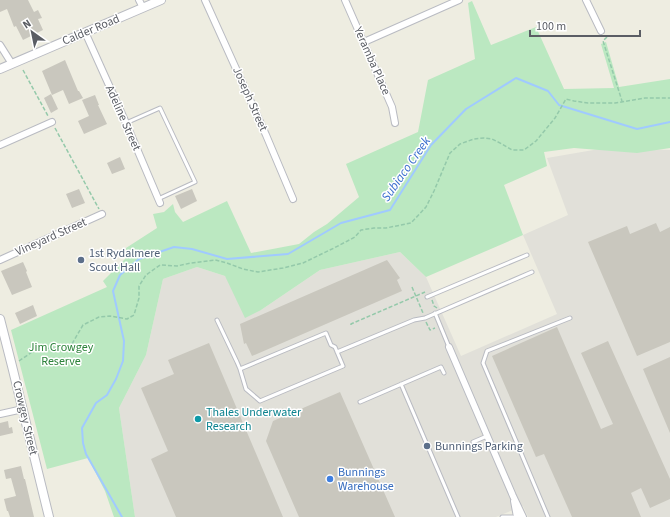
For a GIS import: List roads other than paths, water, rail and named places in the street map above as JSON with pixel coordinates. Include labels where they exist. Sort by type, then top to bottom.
[{"type":"street","name":"Calder Road","points":[[0,69],[85,32],[141,4],[161,0]]},
{"type":"street","name":"Joseph Street","points":[[205,0],[293,199]]},
{"type":"street","name":"Yeramba Place","points":[[345,0],[392,107],[395,123]]},
{"type":"street","points":[[364,42],[459,0]]},
{"type":"street","points":[[586,0],[601,31]]},
{"type":"street","name":"Adeline Street","points":[[85,32],[159,201]]},
{"type":"street","points":[[0,44],[12,64]]},
{"type":"street","points":[[0,145],[52,122]]},
{"type":"street","name":"Vineyard Street","points":[[0,260],[102,214]]},
{"type":"street","name":"Crowgey Street","points":[[0,319],[48,517]]},
{"type":"street","points":[[449,347],[523,517]]},
{"type":"street","points":[[0,414],[23,409]]},
{"type":"street","points":[[513,496],[517,517]]},
{"type":"lane","points":[[126,123],[160,108],[195,182],[159,201]]},
{"type":"lane","points":[[428,297],[526,255]]},
{"type":"lane","points":[[337,352],[414,320],[425,318],[532,272]]},
{"type":"lane","points":[[437,313],[449,347]]},
{"type":"lane","points":[[548,517],[483,363],[487,351],[570,318]]},
{"type":"lane","points":[[217,320],[240,370],[246,389],[260,401],[343,366],[326,333],[240,370]]},
{"type":"lane","points":[[360,402],[441,367],[444,373]]},
{"type":"lane","points":[[401,384],[458,517]]},
{"type":"lane","points":[[473,442],[487,436]]},
{"type":"lane","points":[[502,517],[513,517]]},
{"type":"waterway","name":"Subiaco Creek","points":[[122,517],[86,454],[83,443],[82,428],[96,403],[107,395],[116,379],[123,361],[124,341],[113,291],[120,275],[139,259],[174,247],[192,249],[227,259],[288,254],[341,223],[390,210],[431,145],[466,109],[516,78],[548,91],[559,105],[637,129],[670,122]]},
{"type":"place","name":"1st Rydalmere Scout Hall","points":[[81,260]]},
{"type":"place","name":"Thales Underwater Research","points":[[198,419]]},
{"type":"place","name":"Bunnings Parking","points":[[427,446]]},
{"type":"place","name":"Bunnings Warehouse","points":[[330,479]]},
{"type":"park label","name":"Jim Crowgey Reserve","points":[[61,354]]}]
